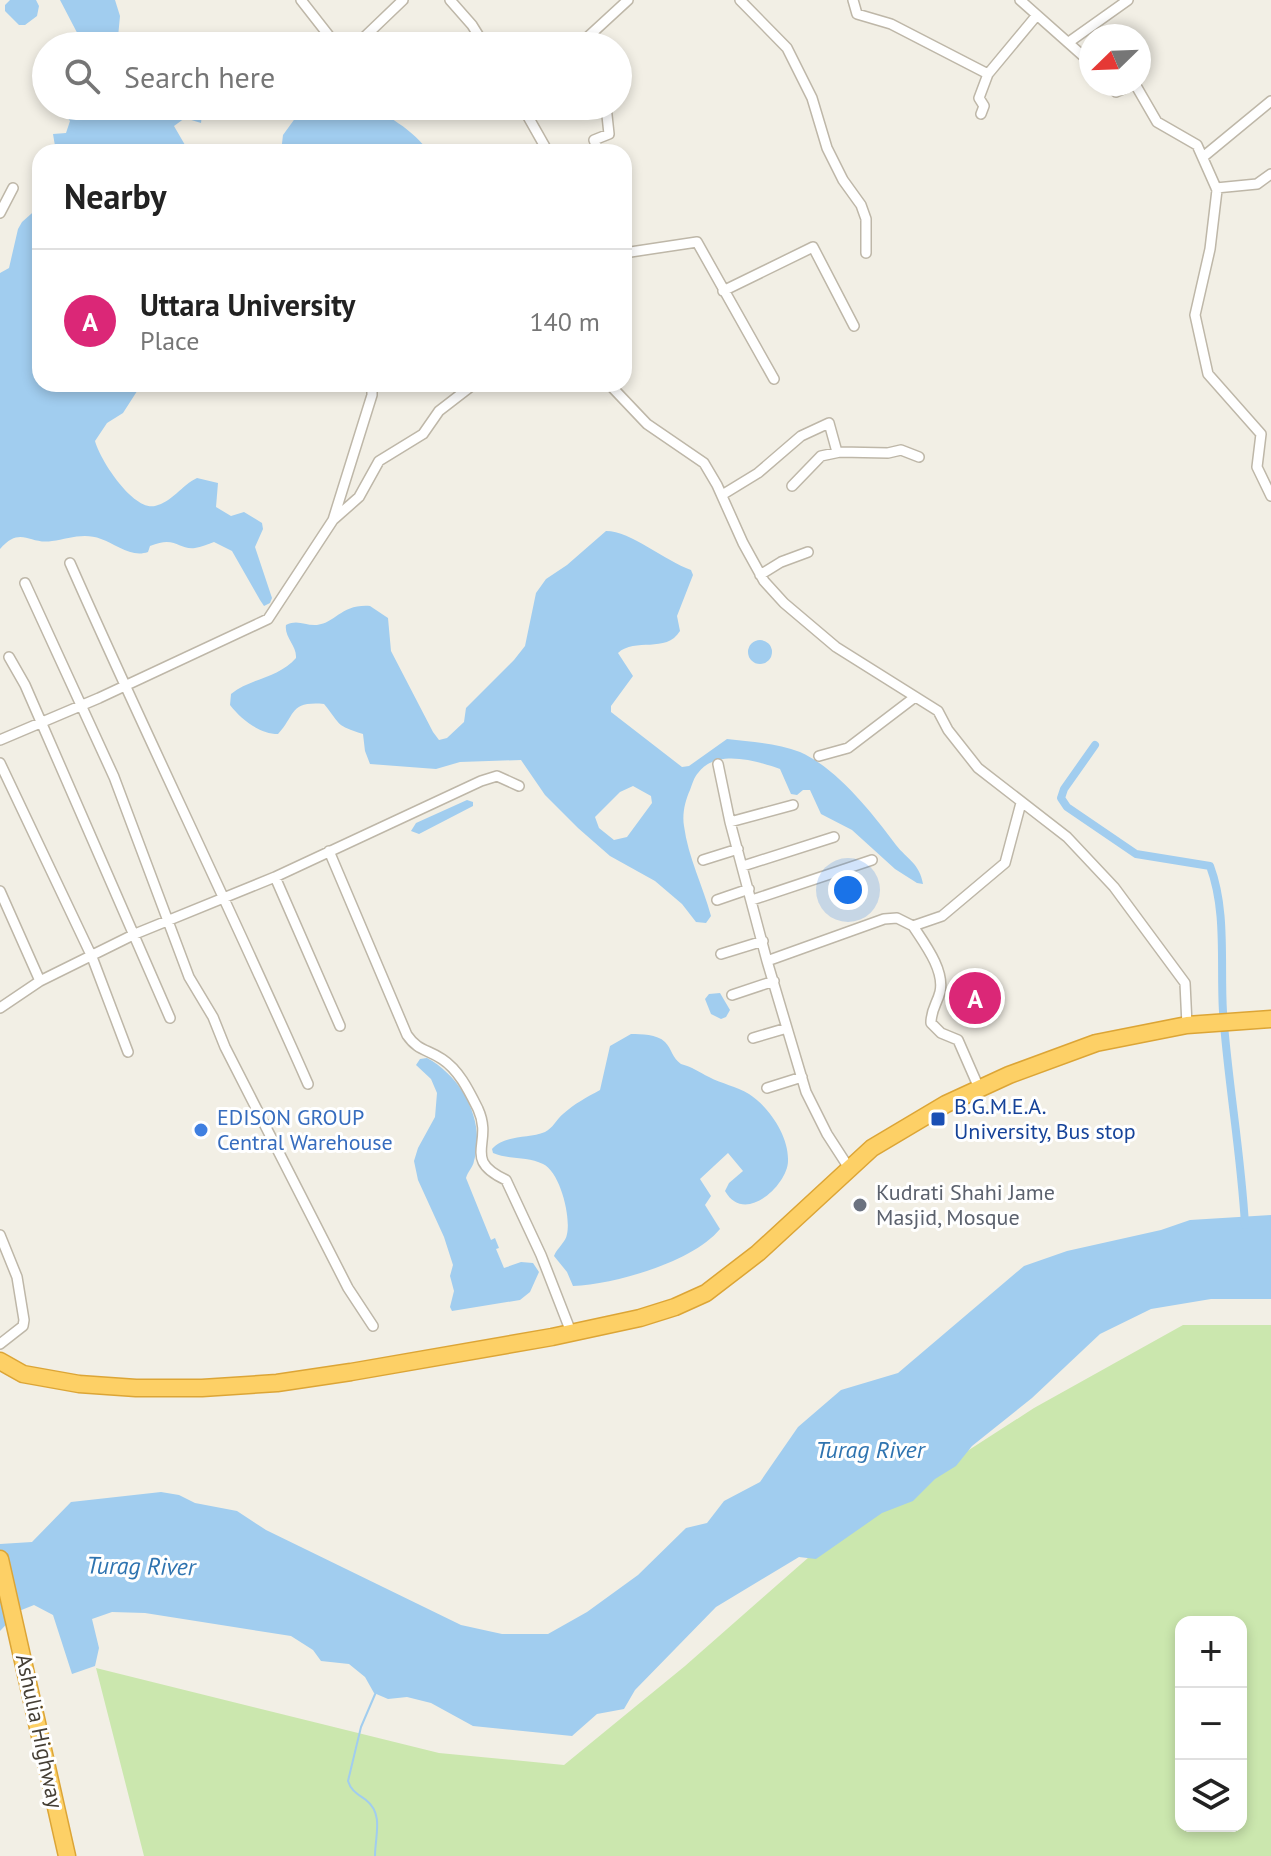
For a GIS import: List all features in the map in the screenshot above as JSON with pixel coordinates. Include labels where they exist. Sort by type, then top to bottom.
[{"type":"highway","points":[[0,1372],[79,1384],[136,1388],[277,1383],[552,1337],[640,1318],[706,1293],[758,1253],[872,1148],[979,1088],[1096,1043],[1192,1025],[1271,1019]]},
{"type":"highway","points":[[0,1361],[23,1374]]},
{"type":"highway","name":"Ashulia Highway","points":[[0,1559],[67,1856]]},
{"type":"street","points":[[301,0],[326,32]]},
{"type":"street","points":[[370,32],[403,0]]},
{"type":"street","points":[[450,0],[476,32]]},
{"type":"street","points":[[593,32],[628,0]]},
{"type":"street","points":[[740,0],[787,48],[812,98],[827,148],[866,219],[866,253]]},
{"type":"street","points":[[853,0],[857,14],[891,24],[988,74]]},
{"type":"street","points":[[1020,0],[1079,52]]},
{"type":"street","points":[[1069,42],[1128,0]]},
{"type":"street","points":[[981,114],[984,106],[979,98],[988,74],[1037,15]]},
{"type":"street","points":[[1142,96],[1157,122],[1197,145],[1216,188],[1210,249],[1195,315],[1208,374],[1261,434],[1257,467],[1271,496]]},
{"type":"street","points":[[1203,157],[1271,101]]},
{"type":"street","points":[[530,120],[543,144]]},
{"type":"street","points":[[596,144],[594,140],[609,134],[608,120]]},
{"type":"street","points":[[1216,188],[1257,184],[1271,174]]},
{"type":"street","points":[[0,213],[13,188]]},
{"type":"street","points":[[632,252],[697,242],[774,379]]},
{"type":"street","points":[[723,291],[813,247],[854,326]]},
{"type":"street","points":[[333,520],[372,392]]},
{"type":"street","points":[[0,740],[268,619],[333,520],[359,497],[379,461],[423,434],[439,411],[464,392]]},
{"type":"street","points":[[617,392],[647,424],[704,463],[760,575],[784,603],[836,647],[938,711],[948,730],[973,762],[1067,837],[1114,887],[1185,983],[1192,1025]]},
{"type":"street","points":[[722,495],[758,473],[801,436],[829,423],[837,452]]},
{"type":"street","points":[[792,486],[821,456],[837,452],[888,453],[901,450],[919,457]]},
{"type":"street","points":[[760,575],[781,562],[808,552]]},
{"type":"street","points":[[70,563],[308,1084]]},
{"type":"street","points":[[25,583],[130,816],[166,923],[189,977],[213,1017],[225,1047],[348,1288],[373,1326]]},
{"type":"street","points":[[9,657],[25,685],[170,1018]]},
{"type":"street","points":[[819,756],[848,748],[915,697]]},
{"type":"street","points":[[0,763],[92,957],[128,1052]]},
{"type":"street","points":[[718,764],[767,961],[802,1077],[827,1134],[849,1168]]},
{"type":"street","points":[[0,1008],[40,981],[135,934],[275,877],[490,777],[497,776],[519,786]]},
{"type":"street","points":[[913,926],[942,916],[1005,863],[1021,803]]},
{"type":"street","points":[[730,822],[793,805]]},
{"type":"street","points":[[743,866],[834,837]]},
{"type":"street","points":[[703,860],[738,849]]},
{"type":"street","points":[[329,851],[407,1035],[414,1046],[450,1065],[470,1093],[485,1129],[480,1146],[481,1160],[491,1174],[506,1180],[541,1255],[571,1332]]},
{"type":"street","points":[[752,900],[872,860]]},
{"type":"street","points":[[275,877],[340,1026]]},
{"type":"street","points":[[717,900],[749,889]]},
{"type":"street","points":[[0,891],[40,981]]},
{"type":"street","points":[[767,961],[884,919],[897,918],[913,926],[937,969],[941,990],[931,1010],[931,1023],[941,1033],[958,1040],[979,1088]]},
{"type":"street","points":[[721,954],[763,941]]},
{"type":"street","points":[[732,995],[774,981]]},
{"type":"street","points":[[753,1038],[787,1028]]},
{"type":"street","points":[[767,1088],[802,1077]]},
{"type":"street","points":[[0,1235],[17,1277],[24,1320],[23,1326],[0,1344]]},
{"type":"green space","points":[[1183,1325],[1271,1325],[1271,1856],[144,1856],[96,1668],[439,1753],[564,1765],[685,1666],[825,1543],[1034,1408]]},
{"type":"water","points":[[10,0],[36,0],[39,6],[37,16],[25,25],[19,25],[5,11],[5,5]]},
{"type":"water","points":[[60,0],[115,0],[120,16],[118,32],[77,32]]},
{"type":"water","points":[[182,120],[174,126],[184,144],[55,144],[53,134],[66,133],[70,121]]},
{"type":"water","points":[[294,120],[394,120],[422,144],[282,144],[283,135]]},
{"type":"water","points":[[32,213],[32,392],[136,392],[123,413],[107,423],[95,441],[103,460],[128,493],[146,505],[161,504],[197,478],[218,483],[216,507],[231,516],[244,512],[262,523],[263,529],[255,547],[272,598],[270,603],[264,606],[232,551],[214,542],[195,548],[166,542],[150,546],[148,552],[136,553],[88,536],[44,542],[20,537],[7,542],[0,549],[0,273],[9,268],[22,222]]},
{"type":"water","points":[[606,531],[637,541],[691,570],[693,575],[677,616],[680,631],[674,638],[659,644],[625,648],[618,653],[633,676],[611,706],[611,712],[682,767],[689,766],[727,739],[764,743],[800,752],[841,780],[916,867],[923,884],[895,869],[852,830],[821,814],[810,790],[791,794],[780,769],[749,760],[726,759],[706,765],[698,773],[684,808],[686,838],[711,916],[706,923],[696,922],[682,904],[655,881],[610,856],[578,828],[545,795],[521,760],[460,762],[436,769],[370,764],[363,734],[340,724],[324,704],[299,707],[278,734],[251,725],[230,705],[231,694],[281,670],[296,658],[286,625],[324,624],[352,608],[370,606],[388,618],[391,651],[433,732],[439,740],[447,738],[464,722],[466,708],[525,646],[536,593],[546,579]],"holes":[[[633,786],[651,796],[652,803],[627,837],[614,840],[599,828],[595,817],[620,792]]]},
{"type":"water","points":[[760,640],[768,644],[772,652],[768,660],[760,664],[752,660],[748,652],[752,644]]},
{"type":"water","points":[[467,800],[473,802],[473,806],[419,834],[411,831],[416,823]]},
{"type":"water","points":[[720,993],[730,1010],[721,1019],[711,1014],[705,999],[709,994]]},
{"type":"water","points":[[631,1034],[662,1039],[681,1064],[744,1091],[756,1100],[770,1114],[781,1132],[787,1151],[786,1170],[764,1198],[743,1204],[733,1201],[725,1191],[743,1171],[728,1153],[700,1179],[711,1196],[705,1205],[720,1229],[708,1241],[673,1261],[631,1276],[573,1286],[567,1272],[554,1256],[566,1237],[568,1226],[563,1195],[554,1176],[543,1164],[499,1155],[492,1149],[510,1139],[545,1132],[572,1107],[600,1090],[610,1046]]},
{"type":"water","points":[[427,1058],[451,1076],[474,1116],[477,1146],[466,1178],[491,1240],[495,1238],[504,1268],[521,1262],[533,1263],[539,1272],[530,1292],[520,1300],[452,1311],[450,1307],[454,1291],[450,1276],[453,1265],[418,1180],[414,1161],[435,1117],[437,1093],[431,1079],[416,1065],[420,1059]]},
{"type":"water","name":"Turag River","points":[[1271,1215],[1271,1299],[1211,1299],[1151,1309],[1100,1334],[1032,1398],[972,1446],[956,1466],[935,1479],[913,1501],[882,1513],[816,1559],[799,1557],[716,1607],[635,1690],[624,1709],[597,1714],[572,1736],[473,1726],[431,1703],[407,1697],[388,1699],[374,1693],[365,1677],[349,1664],[321,1661],[313,1650],[291,1636],[145,1613],[112,1612],[92,1619],[99,1648],[95,1666],[72,1674],[53,1615],[34,1605],[19,1611],[0,1631],[0,1544],[32,1542],[71,1502],[161,1492],[179,1495],[195,1503],[237,1511],[266,1530],[461,1625],[502,1634],[548,1634],[587,1612],[638,1575],[686,1528],[707,1523],[724,1501],[760,1482],[798,1427],[841,1390],[898,1373],[1024,1266],[1067,1251],[1161,1230],[1190,1220]]},
{"type":"waterway","points":[[1095,745],[1064,789],[1061,798],[1067,807],[1136,854],[1210,866],[1221,919],[1223,1012],[1245,1225]]},
{"type":"waterway","points":[[375,1856],[375,1812],[348,1781],[361,1727],[376,1692]]},
{"type":"place","name":"Uttara University","points":[[975,998]]},
{"type":"place","name":"B.G.M.E.A. University, Bus stop","points":[[938,1119]]},
{"type":"place","name":"EDISON GROUP Central Warehouse","points":[[201,1130]]},
{"type":"place","name":"Kudrati Shahi Jame Masjid, Mosque","points":[[860,1205]]}]
